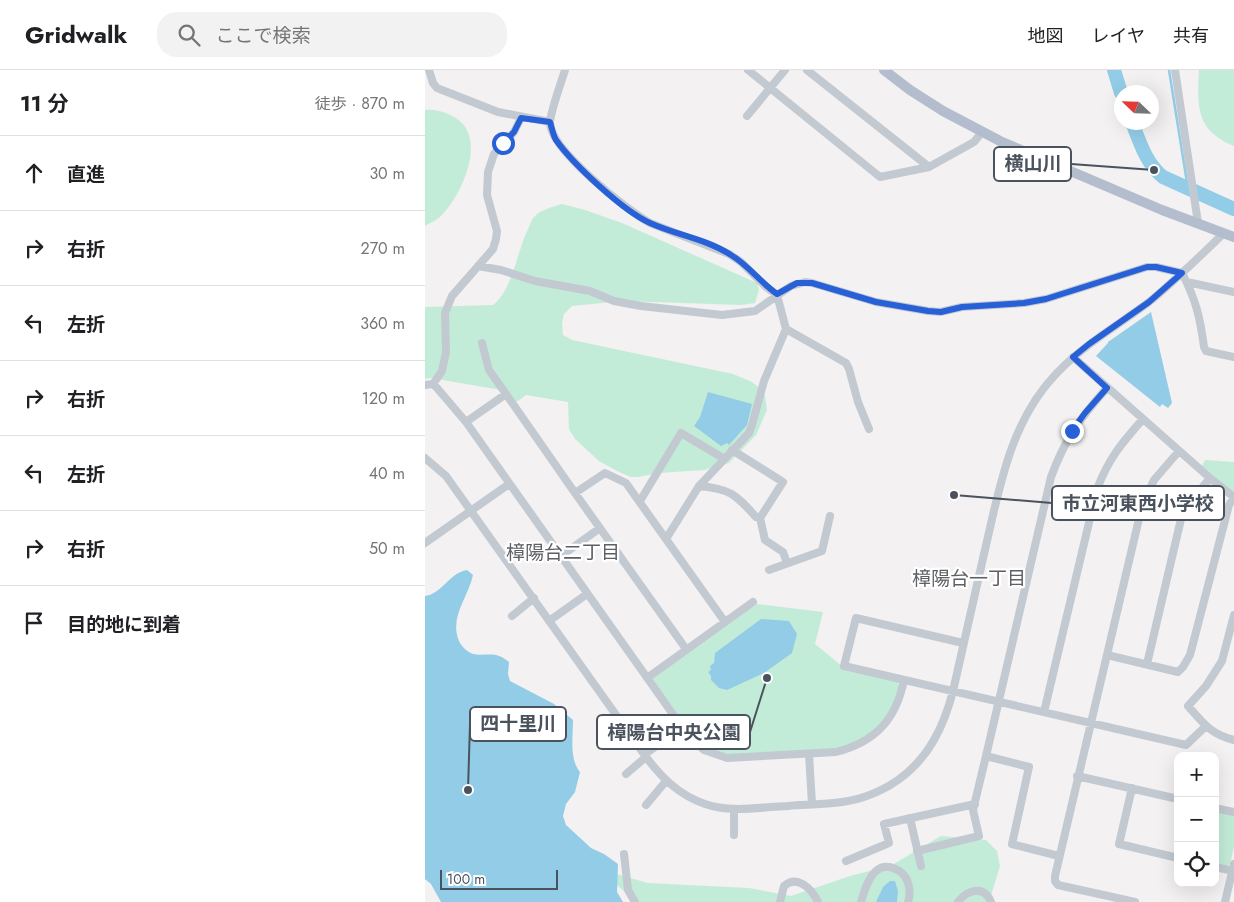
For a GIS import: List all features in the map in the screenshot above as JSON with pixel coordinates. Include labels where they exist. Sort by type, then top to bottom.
[{"type":"main road","points":[[884,70],[943,111],[982,132],[1136,199],[1229,235]]},
{"type":"street","points":[[429,70],[433,83],[437,88],[499,112],[521,118],[550,122]]},
{"type":"street","points":[[565,70],[550,122],[555,138],[569,155],[612,197],[650,223],[729,254],[741,262],[765,286],[777,294],[787,329],[764,381],[753,425],[749,433],[723,458],[699,486],[667,539]]},
{"type":"street","points":[[748,70],[880,177],[929,167],[974,142],[982,132]]},
{"type":"street","points":[[747,116],[785,70]]},
{"type":"street","points":[[807,70],[929,167]]},
{"type":"street","points":[[1175,70],[1198,223]]},
{"type":"street","points":[[521,118],[514,132],[494,154],[488,172],[487,195],[497,231],[493,249],[451,296],[445,312],[446,352],[442,371],[429,385],[466,422],[689,737],[704,750],[727,758],[836,752],[851,748],[867,740],[882,728],[901,697],[904,680]]},
{"type":"street","points":[[425,458],[447,476],[645,756],[666,781],[694,800],[706,805],[734,809],[845,802],[864,797],[898,780],[914,767],[935,741],[943,725],[953,691],[1002,477],[1013,442],[1040,393],[1073,357],[1149,302],[1229,235]]},
{"type":"street","points":[[478,266],[501,270],[535,281],[590,291],[614,301],[632,305],[722,315],[755,311],[777,294],[797,283],[812,283],[876,302],[941,312],[962,307],[1024,303],[1046,299],[1147,267],[1156,267],[1182,273],[1201,318],[1206,351],[1234,357]]},
{"type":"street","points":[[1187,282],[1234,292]]},
{"type":"street","points":[[787,329],[846,363],[869,429]]},
{"type":"street","points":[[482,342],[489,370],[686,649]]},
{"type":"street","points":[[1073,357],[1234,497],[1229,505],[1190,654],[1183,667],[1178,672],[1107,655]]},
{"type":"street","points":[[917,851],[979,836],[973,810],[1051,477],[1060,453],[1072,431],[1107,388]]},
{"type":"street","points":[[466,422],[506,394]]},
{"type":"street","points":[[1045,712],[1097,489],[1118,447],[1143,419]]},
{"type":"street","points":[[640,501],[681,432],[723,458]]},
{"type":"street","points":[[732,450],[783,482],[760,518],[765,540],[783,552],[787,563]]},
{"type":"street","points":[[1135,902],[1058,885],[1055,881],[1077,776],[1093,716],[1142,506],[1154,480],[1179,451]]},
{"type":"street","points":[[575,493],[605,473],[626,483],[725,622]]},
{"type":"street","points":[[1147,664],[1181,519],[1186,507],[1210,478]]},
{"type":"street","points":[[425,543],[509,484]]},
{"type":"street","points":[[699,486],[719,488],[731,492],[756,517],[760,518]]},
{"type":"street","points":[[769,570],[822,550],[830,516]]},
{"type":"street","points":[[561,556],[600,528]]},
{"type":"street","points":[[549,621],[587,594]]},
{"type":"street","points":[[512,616],[534,598]]},
{"type":"street","points":[[647,678],[753,602]]},
{"type":"street","points":[[1234,615],[1222,661],[1206,686],[1187,706],[1206,726],[1219,736],[1234,740]]},
{"type":"street","points":[[963,644],[856,618],[845,666],[1186,745],[1206,726]]},
{"type":"street","points":[[626,774],[645,756],[682,727]]},
{"type":"street","points":[[809,754],[812,804]]},
{"type":"street","points":[[986,756],[1029,766],[1012,844],[1059,856]]},
{"type":"street","points":[[1077,776],[1174,798]]},
{"type":"street","points":[[646,805],[666,781]]},
{"type":"street","points":[[1132,788],[1119,844],[1174,857]]},
{"type":"street","points":[[846,861],[889,844],[885,824],[975,804]]},
{"type":"street","points":[[734,809],[734,835]]},
{"type":"street","points":[[1219,809],[1234,812]]},
{"type":"street","points":[[910,818],[921,866]]},
{"type":"street","points":[[624,854],[628,890],[635,902]]},
{"type":"street","points":[[861,902],[869,880],[876,871],[886,867],[900,871],[908,881],[910,889],[909,902]]},
{"type":"street","points":[[1219,867],[1233,869],[1225,902]]},
{"type":"street","points":[[780,902],[784,886],[791,881],[796,881],[807,887],[818,902]]},
{"type":"street","points":[[958,902],[975,890],[980,890],[989,897],[991,902]]},
{"type":"green space","points":[[1199,70],[1234,70],[1234,146],[1212,133],[1201,116],[1198,96]]},
{"type":"green space","points":[[425,110],[437,110],[454,117],[464,126],[470,138],[471,151],[469,166],[457,194],[441,216],[425,226]]},
{"type":"green space","points":[[562,204],[622,223],[757,283],[759,290],[755,303],[741,305],[622,301],[572,306],[564,314],[562,323],[563,335],[572,340],[733,374],[752,382],[761,389],[765,396],[767,410],[756,435],[729,463],[704,470],[631,477],[599,461],[575,439],[569,429],[568,402],[526,395],[518,401],[514,401],[507,391],[431,378],[425,379],[425,307],[493,305],[500,298],[510,280],[533,218],[544,210]]},
{"type":"green space","points":[[1205,460],[1234,462],[1234,493],[1202,466]]},
{"type":"green space","points":[[757,604],[823,612],[815,644],[848,671],[898,682],[899,686],[890,709],[876,728],[858,741],[834,749],[729,755],[706,747],[695,738],[653,680],[653,677]]},
{"type":"green space","points":[[1219,812],[1234,815],[1234,847],[1230,864],[1227,866],[1219,864]]},
{"type":"green space","points":[[941,836],[986,840],[997,851],[1000,866],[989,902],[636,902],[599,869],[648,883],[749,888],[791,896],[850,876],[892,865]]},
{"type":"water","points":[[1151,312],[1172,403],[1168,408],[1162,404],[1160,407],[1096,356],[1108,342]]},
{"type":"water","points":[[708,392],[752,404],[747,425],[729,445],[727,443],[721,446],[694,426],[700,417]]},
{"type":"water","points":[[467,570],[473,575],[456,624],[459,641],[465,649],[473,654],[496,655],[509,662],[508,674],[510,681],[554,704],[573,720],[573,754],[574,761],[580,772],[575,792],[566,804],[563,816],[566,825],[591,848],[618,864],[617,892],[623,902],[441,902],[431,884],[425,879],[425,596],[436,592],[455,575]]},
{"type":"water","points":[[761,619],[789,621],[797,634],[792,653],[764,673],[727,690],[719,688],[711,680],[708,672],[711,670],[710,666],[714,663],[715,653]]},
{"type":"water","points":[[890,881],[895,881],[898,891],[897,902],[876,902],[883,887]]},
{"type":"waterway","points":[[1114,70],[1119,85]]},
{"type":"waterway","points":[[1169,70],[1188,189]]},
{"type":"waterway","points":[[1135,130],[1148,159],[1163,177],[1234,209]]},
{"type":"place","name":"横山川","points":[[1154,170]]},
{"type":"place","name":"市立河東西小学校","points":[[954,495]]},
{"type":"place","name":"樟陽台中央公園","points":[[767,678]]},
{"type":"place","name":"四十里川","points":[[468,790]]},
{"type":"district","name":"樟陽台二丁目","points":[[563,552]]},
{"type":"district","name":"樟陽台一丁目","points":[[969,578]]},
{"type":"route","points":[[503,143],[514,132],[521,118],[550,122],[555,138],[569,155],[612,197],[650,223],[690,237],[729,254],[741,262],[765,286],[777,294],[797,283],[805,282],[876,302],[941,312],[962,307],[1024,303],[1046,299],[1147,267],[1156,267],[1182,273],[1149,302],[1073,357],[1107,388],[1072,431]]}]
